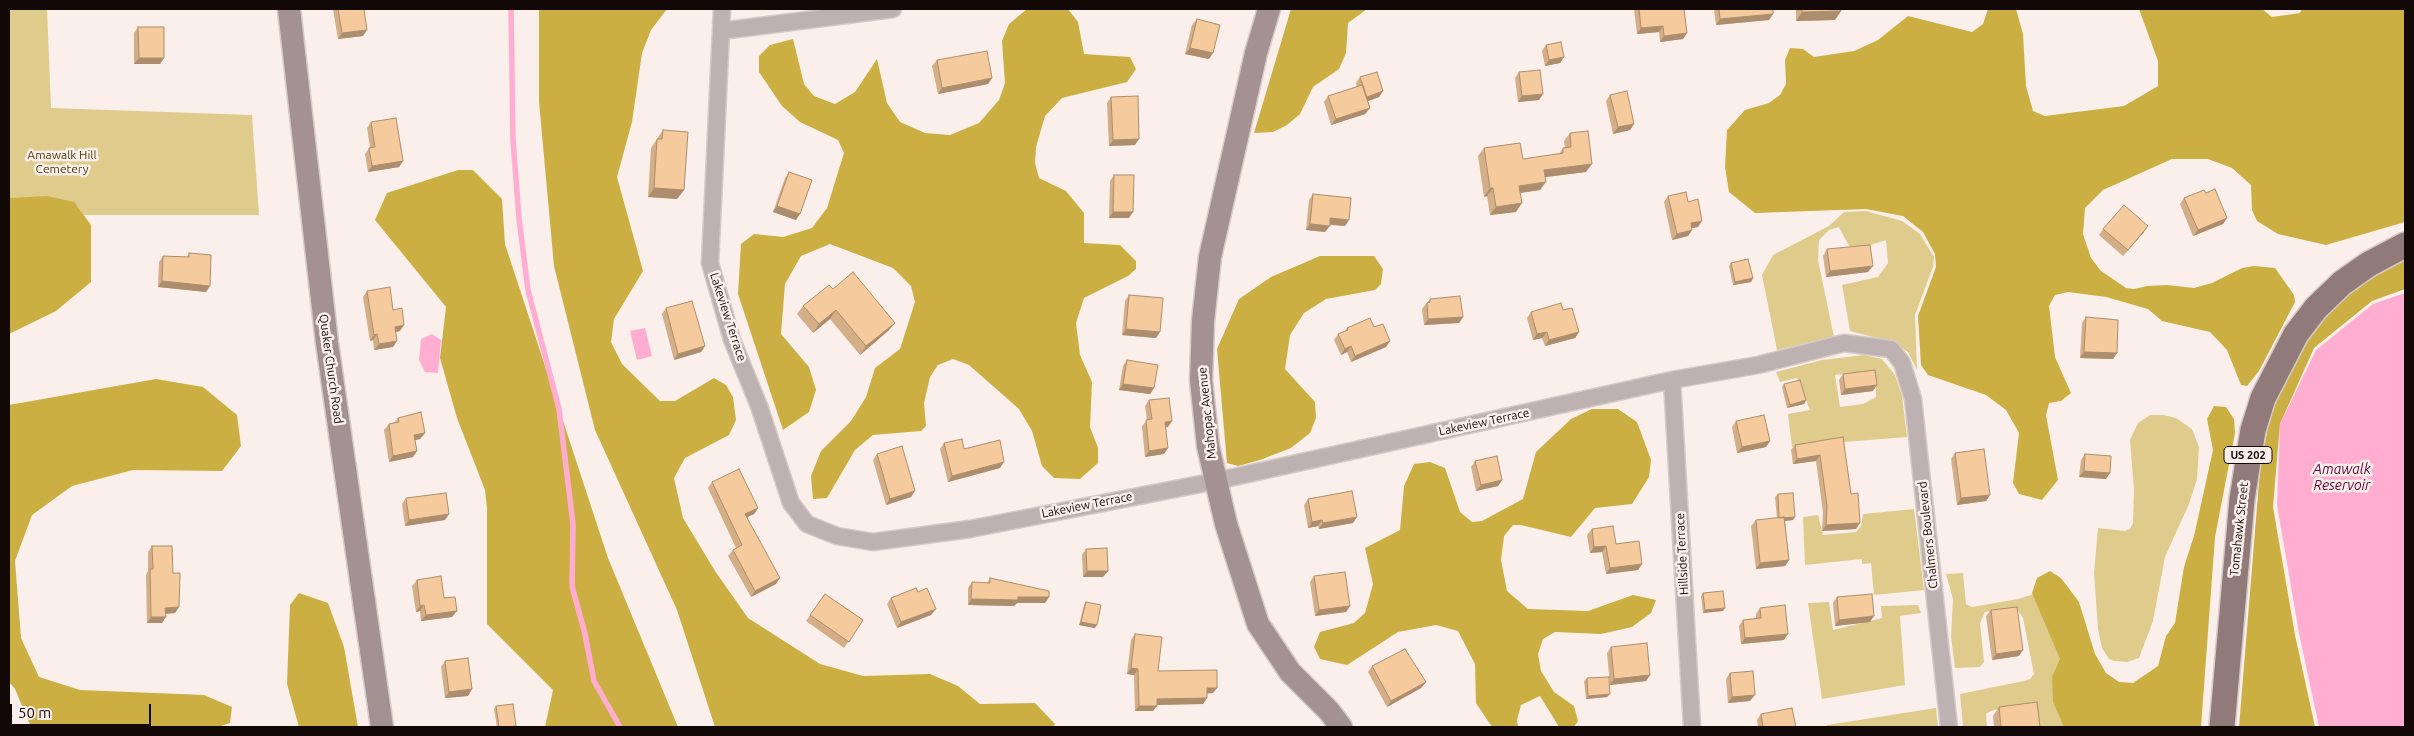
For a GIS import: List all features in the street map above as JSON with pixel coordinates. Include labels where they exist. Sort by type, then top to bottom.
[{"type":"main road","name":"Tomahawk Street","points":[[2222,727],[2243,490],[2253,430],[2263,398],[2296,334],[2316,308],[2342,283],[2369,264],[2405,245]]},
{"type":"street","name":"Quaker Church Road","points":[[289,9],[328,350],[382,727]]},
{"type":"street","name":"Lakeview Terrace","points":[[722,9],[710,263],[732,340],[759,406],[791,503],[807,524],[837,536],[873,542],[970,529],[1216,481],[1672,380],[1758,365],[1844,343],[1891,349]]},
{"type":"street","points":[[721,31],[893,9]]},
{"type":"street","name":"Mahopac Avenue","points":[[1269,9],[1256,53],[1210,257],[1203,321],[1201,380],[1208,446],[1226,524],[1258,624],[1290,672],[1329,710],[1341,727]]},
{"type":"street","name":"Chalmers Boulevard","points":[[1891,349],[1902,363],[1913,398],[1949,727]]},
{"type":"street","name":"Hillside Terrace","points":[[1672,380],[1692,727]]},
{"type":"green space","name":"Amawalk Hill Cemetery","points":[[9,9],[47,9],[51,108],[252,115],[259,215],[9,215]]},
{"type":"green space","points":[[1866,211],[1902,221],[1920,234],[1934,257],[1933,267],[1915,315],[1917,370],[1908,352],[1889,341],[1850,331],[1842,285],[1878,277],[1888,263],[1886,240],[1864,247],[1849,246],[1839,227],[1829,230],[1819,240],[1818,260],[1834,337],[1777,350],[1762,275],[1773,255],[1829,226],[1844,212]]},
{"type":"green space","points":[[1864,355],[1882,359],[1895,375],[1902,396],[1907,437],[1844,442],[1843,439],[1792,447],[1788,414],[1810,410],[1797,378],[1780,382],[1776,372],[1822,360]],"holes":[[[1875,371],[1876,397],[1863,404],[1840,407],[1835,375]]]},
{"type":"green space","points":[[2150,415],[2176,418],[2192,429],[2199,447],[2197,479],[2189,504],[2165,557],[2153,621],[2139,658],[2127,662],[2114,661],[2109,659],[2102,648],[2098,629],[2094,573],[2098,528],[2125,531],[2130,529],[2133,523],[2134,490],[2130,440],[2138,423]]},
{"type":"green space","points":[[1914,509],[1924,590],[1874,595],[1871,563],[1862,564],[1862,559],[1805,565],[1803,517],[1818,515],[1823,535],[1856,532],[1861,526],[1863,514]]},
{"type":"green space","points":[[1963,573],[1966,604],[1972,607],[2018,599],[2050,589],[2076,727],[2038,727],[2009,707],[1986,714],[1987,727],[1963,727],[1960,694],[2024,681],[2030,679],[2034,674],[2023,618],[2016,608],[1985,612],[1980,623],[1984,662],[1980,667],[1955,668],[1951,637],[1953,599],[1946,574]]},
{"type":"green space","points":[[1829,602],[1833,630],[1882,618],[1881,606],[1918,605],[1921,613],[1900,616],[1905,685],[1822,699],[1808,603]]},
{"type":"green space","points":[[1936,708],[1938,727],[1827,727],[1827,725]]},
{"type":"shaded area","points":[[539,9],[667,9],[651,30],[642,53],[632,122],[617,177],[643,271],[614,319],[611,342],[622,364],[660,401],[675,401],[714,378],[726,385],[733,397],[736,420],[729,435],[685,458],[674,478],[683,518],[715,571],[748,618],[820,664],[863,676],[930,674],[958,686],[980,704],[1035,703],[1055,724],[1053,727],[715,727],[677,610],[595,430],[554,266],[539,102]]},
{"type":"shaded area","points":[[1027,9],[1068,9],[1078,22],[1084,54],[1130,57],[1136,69],[1127,82],[1062,98],[1045,116],[1036,147],[1035,163],[1039,178],[1066,191],[1084,213],[1084,243],[1120,245],[1136,261],[1136,269],[1128,276],[1084,298],[1076,323],[1080,355],[1092,382],[1090,427],[1098,448],[1098,463],[1080,479],[1054,478],[1042,466],[1032,431],[1019,409],[969,365],[953,359],[938,365],[930,377],[924,403],[926,426],[921,431],[873,435],[855,450],[827,498],[813,499],[811,476],[821,451],[851,421],[866,397],[875,368],[900,349],[915,302],[911,286],[893,268],[830,244],[801,256],[785,284],[781,334],[809,367],[816,390],[809,412],[783,430],[738,294],[741,244],[754,234],[783,237],[812,228],[827,208],[844,153],[838,140],[800,122],[782,106],[759,72],[759,56],[770,45],[793,39],[804,84],[814,96],[835,104],[855,92],[877,59],[887,103],[900,122],[925,133],[950,135],[979,123],[999,100],[1005,83],[1002,41],[1009,24]]},
{"type":"shaded area","points":[[1291,9],[1367,9],[1348,23],[1346,53],[1339,69],[1313,87],[1300,114],[1287,125],[1273,132],[1254,133]]},
{"type":"shaded area","points":[[1988,9],[2016,9],[2023,34],[2026,86],[2033,111],[2045,116],[2124,106],[2158,86],[2158,61],[2139,9],[2262,9],[2272,17],[2300,13],[2302,9],[2405,9],[2405,222],[2326,245],[2278,234],[2257,221],[2252,210],[2251,185],[2232,168],[2208,159],[2172,159],[2103,190],[2085,208],[2083,234],[2091,258],[2101,271],[2126,288],[2134,289],[2167,285],[2194,288],[2212,283],[2242,268],[2254,266],[2275,268],[2294,295],[2295,302],[2259,371],[2247,386],[2241,385],[2227,350],[2210,332],[2162,321],[2148,309],[2106,297],[2068,292],[2055,295],[2049,306],[2055,357],[2071,393],[2061,401],[2049,403],[2046,415],[2058,480],[2042,500],[2019,494],[2013,483],[2019,433],[2006,410],[1986,395],[1928,375],[1921,365],[1918,316],[1936,267],[1935,254],[1923,232],[1903,216],[1866,209],[1755,213],[1729,192],[1725,167],[1727,130],[1745,110],[1769,103],[1780,95],[1786,84],[1785,60],[1790,48],[1803,49],[1814,57],[1854,51],[1878,40],[1908,16],[1972,32],[1983,24]]},
{"type":"shaded area","points":[[458,170],[473,170],[502,199],[505,244],[608,558],[678,727],[545,727],[553,690],[487,624],[487,508],[485,490],[457,418],[440,358],[446,307],[375,220],[387,193]]},
{"type":"shaded area","points":[[47,196],[74,202],[91,225],[91,282],[56,311],[9,334],[9,198]]},
{"type":"shaded area","points":[[1320,256],[1374,256],[1383,269],[1381,284],[1375,290],[1326,299],[1304,313],[1290,335],[1285,369],[1315,402],[1316,418],[1310,433],[1291,448],[1260,460],[1238,466],[1227,463],[1217,349],[1239,299],[1271,277]]},
{"type":"shaded area","points":[[2405,260],[2405,289],[2372,301],[2314,348],[2280,424],[2273,507],[2295,635],[2315,727],[2239,727],[2260,470],[2272,405],[2283,375],[2315,330],[2345,295],[2389,266]]},
{"type":"shaded area","points":[[156,379],[203,387],[237,415],[241,446],[222,471],[133,470],[72,486],[32,515],[15,561],[21,638],[39,677],[80,690],[204,695],[232,707],[230,723],[218,727],[31,727],[15,689],[9,682],[9,405]]},
{"type":"shaded area","points":[[2214,406],[2226,407],[2234,419],[2235,433],[2215,537],[2201,727],[2064,727],[2053,702],[2052,677],[2060,659],[2032,593],[2037,578],[2050,571],[2061,578],[2079,602],[2095,654],[2106,673],[2119,682],[2133,683],[2158,666],[2166,636],[2175,623],[2184,567],[2194,536],[2213,450],[2207,419]]},
{"type":"shaded area","points":[[1592,409],[1618,409],[1637,422],[1651,460],[1649,477],[1632,504],[1595,508],[1571,537],[1521,525],[1513,525],[1504,536],[1501,560],[1507,591],[1528,609],[1588,611],[1633,595],[1656,600],[1651,613],[1632,627],[1601,634],[1555,632],[1543,639],[1538,654],[1541,671],[1554,692],[1574,706],[1578,721],[1574,727],[1559,727],[1540,696],[1521,705],[1517,720],[1518,727],[1492,727],[1476,703],[1475,664],[1458,631],[1436,625],[1398,632],[1347,665],[1320,659],[1314,647],[1320,632],[1354,623],[1365,613],[1373,584],[1365,548],[1400,530],[1404,486],[1414,464],[1430,462],[1445,468],[1460,512],[1472,522],[1482,521],[1523,499],[1536,452],[1571,419]]},
{"type":"shaded area","points":[[299,593],[328,603],[344,647],[358,727],[299,727],[287,684],[290,605]]},
{"type":"water","name":"Amawalk Reservoir","points":[[2405,293],[2405,727],[2319,727],[2299,633],[2277,505],[2280,424],[2316,350],[2373,304]]},
{"type":"water","points":[[645,328],[652,356],[637,360],[630,331]]},
{"type":"water","points":[[432,334],[441,340],[438,373],[425,372],[419,360],[421,339]]},
{"type":"building","points":[[338,9],[364,9],[367,30],[342,33]]},
{"type":"building","points":[[1639,9],[1684,9],[1687,33],[1664,36],[1663,26],[1641,28]]},
{"type":"building","points":[[1719,9],[1773,9],[1773,14],[1720,19]]},
{"type":"building","points":[[1802,9],[1841,9],[1841,11],[1802,12]]},
{"type":"building","points":[[1197,19],[1220,25],[1213,53],[1190,48]]},
{"type":"building","points":[[138,27],[164,27],[164,58],[139,58]]},
{"type":"building","points":[[1561,42],[1564,57],[1549,60],[1546,45]]},
{"type":"building","points":[[987,51],[992,78],[942,88],[937,60]]},
{"type":"building","points":[[1540,70],[1543,94],[1522,96],[1519,72]]},
{"type":"building","points":[[1377,72],[1383,91],[1367,97],[1360,77]]},
{"type":"building","points":[[1362,85],[1370,108],[1336,119],[1328,96]]},
{"type":"building","points":[[1627,91],[1634,124],[1618,127],[1610,95]]},
{"type":"building","points":[[1138,96],[1139,139],[1113,140],[1111,97]]},
{"type":"building","points":[[396,118],[403,161],[372,166],[369,148],[375,147],[371,122]]},
{"type":"building","points":[[663,130],[688,132],[684,190],[654,188],[657,139],[662,139]]},
{"type":"building","points":[[1588,131],[1592,164],[1544,170],[1546,182],[1519,186],[1522,203],[1496,207],[1493,188],[1490,188],[1484,148],[1520,143],[1523,159],[1563,153],[1563,148],[1571,147],[1570,133]]},
{"type":"building","points":[[789,172],[812,180],[800,214],[777,206]]},
{"type":"building","points":[[1114,175],[1134,175],[1133,212],[1113,212]]},
{"type":"building","points":[[2215,189],[2227,218],[2198,230],[2184,198],[2204,190],[2206,193]]},
{"type":"building","points":[[1686,192],[1688,202],[1698,199],[1702,221],[1691,223],[1692,230],[1677,234],[1668,196]]},
{"type":"building","points":[[1313,194],[1351,198],[1349,220],[1330,218],[1330,226],[1310,224]]},
{"type":"building","points":[[2124,205],[2148,226],[2128,250],[2103,229]]},
{"type":"building","points":[[1870,245],[1873,266],[1830,271],[1827,249]]},
{"type":"building","points":[[189,253],[211,255],[210,286],[162,281],[163,256],[189,257]]},
{"type":"building","points":[[1748,259],[1753,278],[1735,282],[1731,263]]},
{"type":"building","points":[[853,272],[895,323],[866,346],[836,310],[819,324],[803,306],[829,285],[833,289]]},
{"type":"building","points":[[390,287],[393,310],[402,308],[404,325],[395,327],[397,341],[379,344],[377,334],[374,335],[367,291]]},
{"type":"building","points":[[1129,295],[1163,298],[1160,332],[1126,329]]},
{"type":"building","points":[[1460,296],[1463,317],[1428,319],[1427,303],[1430,302],[1430,299]]},
{"type":"building","points":[[692,301],[705,346],[678,354],[666,308]]},
{"type":"building","points":[[1561,303],[1563,310],[1572,308],[1579,332],[1549,340],[1547,332],[1537,334],[1531,312]]},
{"type":"building","points":[[2086,317],[2118,320],[2117,353],[2084,352]]},
{"type":"building","points":[[1370,318],[1374,327],[1383,324],[1390,341],[1355,356],[1351,346],[1345,349],[1338,334]]},
{"type":"building","points":[[1127,360],[1158,365],[1154,388],[1123,384]]},
{"type":"building","points":[[1875,370],[1877,385],[1845,389],[1843,374]]},
{"type":"building","points":[[1800,380],[1806,400],[1790,405],[1784,384]]},
{"type":"building","points":[[1169,398],[1172,421],[1165,422],[1168,448],[1149,451],[1146,420],[1152,419],[1149,400]]},
{"type":"building","points":[[421,412],[425,433],[414,435],[417,451],[393,456],[389,424],[399,422],[398,418]]},
{"type":"building","points":[[1764,415],[1770,441],[1742,447],[1736,421]]},
{"type":"building","points":[[1843,437],[1851,494],[1858,493],[1860,523],[1826,525],[1827,506],[1820,455],[1797,459],[1795,445]]},
{"type":"building","points":[[962,439],[964,449],[1000,440],[1004,462],[952,476],[944,443]]},
{"type":"building","points":[[902,446],[915,491],[890,499],[877,454]]},
{"type":"building","points":[[1984,449],[1990,495],[1961,498],[1955,453]]},
{"type":"building","points":[[2085,454],[2111,456],[2110,473],[2084,471]]},
{"type":"building","points":[[1497,456],[1502,480],[1481,485],[1475,461]]},
{"type":"building","points":[[739,469],[758,508],[745,514],[780,578],[755,591],[733,550],[742,545],[712,482]]},
{"type":"building","points":[[1352,491],[1357,517],[1323,523],[1322,520],[1312,522],[1308,499]]},
{"type":"building","points":[[446,493],[449,514],[409,520],[406,498]]},
{"type":"building","points":[[1793,493],[1795,517],[1779,518],[1778,494]]},
{"type":"building","points":[[1784,517],[1789,560],[1760,563],[1756,520]]},
{"type":"building","points":[[1613,526],[1616,544],[1639,541],[1642,564],[1610,568],[1606,546],[1594,547],[1592,529]]},
{"type":"building","points":[[152,546],[172,546],[173,573],[180,573],[179,607],[165,608],[166,617],[151,617],[150,569],[153,569]]},
{"type":"building","points":[[1107,548],[1108,571],[1087,571],[1086,549]]},
{"type":"building","points":[[1345,572],[1350,606],[1319,610],[1314,576]]},
{"type":"building","points":[[441,576],[444,598],[455,597],[457,611],[426,615],[424,605],[420,606],[417,580]]},
{"type":"building","points":[[990,578],[1049,591],[1049,597],[1018,597],[1018,600],[971,599],[972,582],[990,583]]},
{"type":"building","points":[[916,588],[918,592],[927,588],[936,609],[901,622],[891,598]]},
{"type":"building","points":[[1723,591],[1725,608],[1705,610],[1703,593]]},
{"type":"building","points":[[825,594],[863,620],[849,642],[810,615]]},
{"type":"building","points":[[1872,594],[1874,616],[1839,620],[1837,597]]},
{"type":"building","points":[[1086,602],[1101,605],[1097,625],[1081,622]]},
{"type":"building","points":[[1785,605],[1788,634],[1745,638],[1743,620],[1761,618],[1760,608]]},
{"type":"building","points":[[2017,607],[2023,650],[1996,654],[1991,610]]},
{"type":"building","points":[[1135,634],[1162,637],[1158,671],[1217,670],[1217,688],[1207,688],[1207,698],[1157,699],[1157,706],[1139,706],[1138,669],[1131,668]]},
{"type":"building","points":[[1647,643],[1650,675],[1614,679],[1611,647]]},
{"type":"building","points":[[1405,649],[1426,682],[1391,701],[1372,666]]},
{"type":"building","points":[[468,658],[472,689],[449,692],[445,661]]},
{"type":"building","points":[[1753,671],[1755,695],[1732,697],[1730,673]]},
{"type":"building","points":[[1609,677],[1610,694],[1588,696],[1587,678]]},
{"type":"building","points":[[2037,702],[2040,727],[2001,727],[1999,707]]},
{"type":"building","points":[[513,704],[516,726],[499,727],[496,706]]},
{"type":"building","points":[[1792,708],[1796,727],[1763,727],[1761,714]]},
{"type":"building","points":[[9,714],[12,715],[9,727]]},
{"type":"waterway","points":[[511,9],[513,140],[519,219],[528,290],[559,409],[573,524],[572,586],[585,634],[594,681],[620,727]]}]
